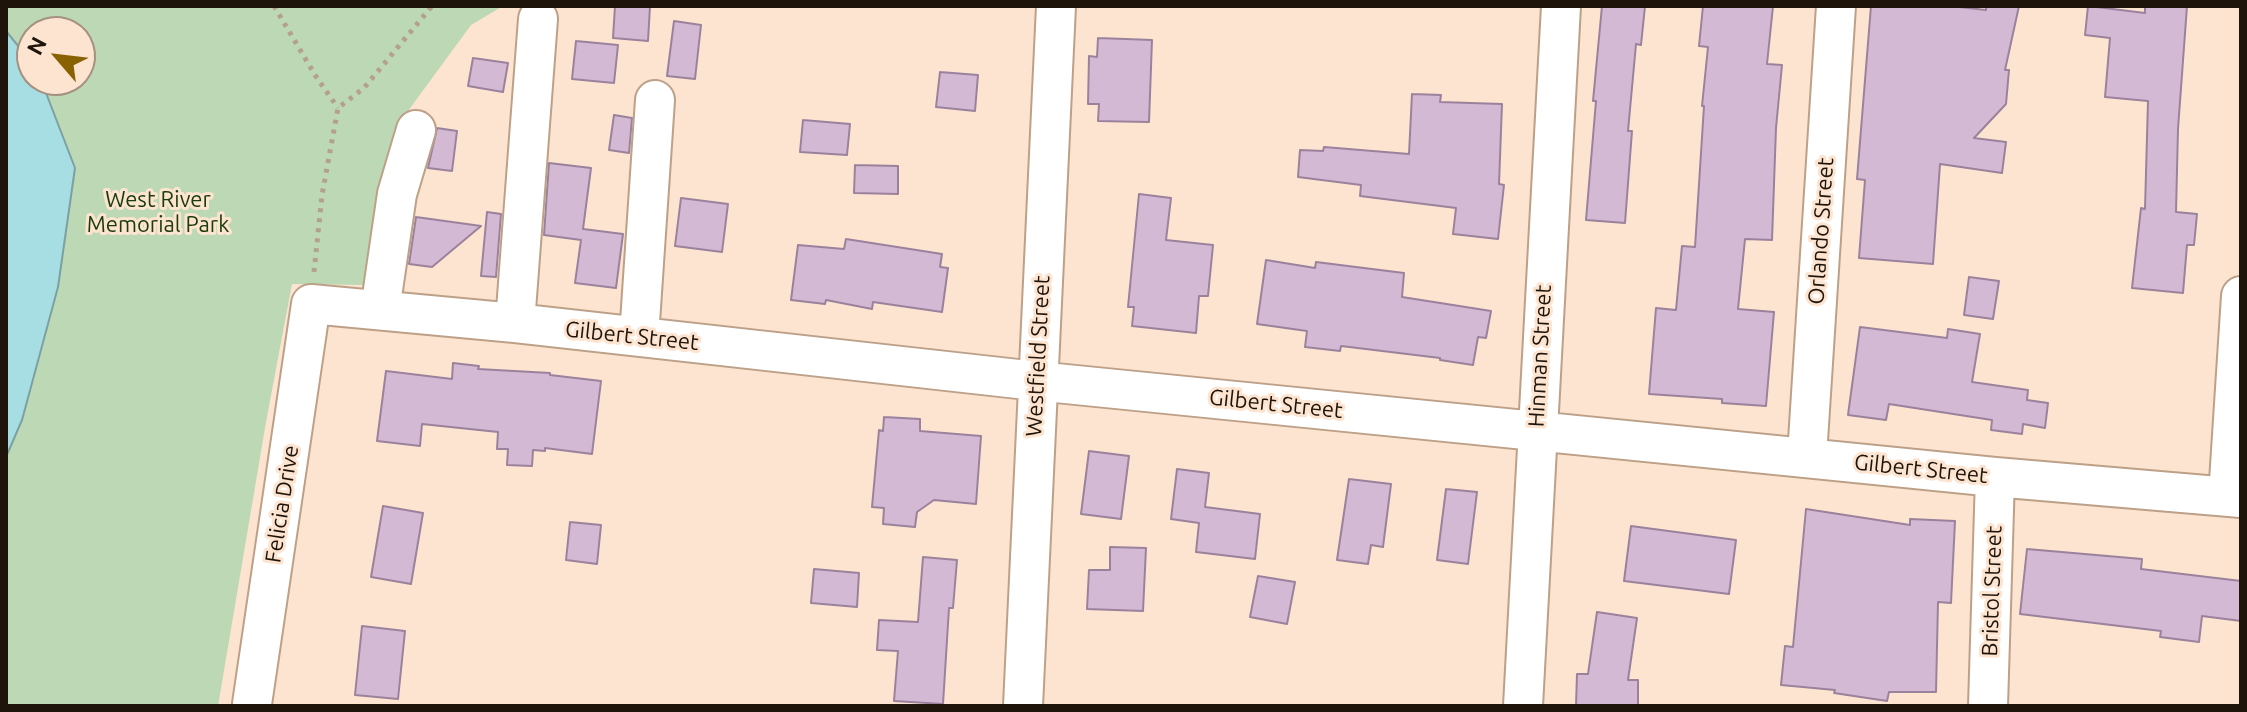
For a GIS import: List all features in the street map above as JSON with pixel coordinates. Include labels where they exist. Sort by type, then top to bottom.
[{"type":"street","name":"Westfield Street","points":[[1023,706],[1056,6]]},
{"type":"street","name":"Hinman Street","points":[[1523,706],[1561,6]]},
{"type":"street","name":"Orlando Street","points":[[1807,456],[1836,6]]},
{"type":"street","points":[[515,323],[538,19]]},
{"type":"street","points":[[639,337],[655,100]]},
{"type":"street","points":[[380,310],[397,194],[416,130]]},
{"type":"street","points":[[2235,498],[2241,296]]},
{"type":"street","name":"Gilbert Street","points":[[311,304],[515,323],[1036,381],[1995,477],[2235,498]]},
{"type":"street","name":"Felicia Drive","points":[[252,704],[311,304]]},
{"type":"street","name":"Bristol Street","points":[[1988,706],[1995,477]]},
{"type":"path","points":[[274,6],[338,108]]},
{"type":"path","points":[[311,304],[322,195],[338,108],[364,88],[432,6]]},
{"type":"green space","name":"West River Memorial Park","points":[[6,6],[503,6],[471,25],[397,126],[364,285],[292,284],[218,706],[6,706]]},
{"type":"water","points":[[6,31],[16,43],[16,96],[47,96],[75,168],[58,287],[22,420],[6,457]]},
{"type":"building","points":[[615,6],[650,6],[648,41],[613,38]]},
{"type":"building","points":[[1602,6],[1645,6],[1641,45],[1636,44],[1628,131],[1632,131],[1625,223],[1586,220]]},
{"type":"building","points":[[1703,6],[1773,6],[1767,64],[1782,65],[1772,240],[1745,239],[1738,309],[1774,312],[1766,406],[1722,403],[1722,399],[1649,394],[1656,308],[1676,310],[1682,246],[1695,247],[1708,47],[1699,46]]},
{"type":"building","points":[[1871,6],[1951,6],[1986,10],[1986,6],[2019,6],[2005,70],[2009,70],[2006,104],[1974,138],[2006,142],[2002,173],[1940,164],[1933,264],[1859,258],[1865,180],[1857,179]]},
{"type":"building","points":[[2088,6],[2145,13],[2145,6],[2187,6],[2178,129],[2176,212],[2197,214],[2194,245],[2187,245],[2183,293],[2132,288],[2141,208],[2145,209],[2148,101],[2105,97],[2110,38],[2085,35]]},
{"type":"building","points":[[674,21],[701,25],[695,79],[667,76]]},
{"type":"building","points":[[1098,38],[1152,40],[1149,122],[1098,121],[1099,104],[1088,104],[1089,56],[1097,57]]},
{"type":"building","points":[[576,41],[618,45],[614,83],[572,79]]},
{"type":"building","points":[[473,58],[508,63],[503,92],[468,86]]},
{"type":"building","points":[[940,72],[978,75],[975,111],[936,107]]},
{"type":"building","points":[[1412,94],[1441,95],[1440,102],[1502,104],[1499,184],[1504,185],[1498,239],[1453,234],[1456,208],[1360,196],[1361,185],[1298,177],[1300,150],[1323,151],[1324,147],[1409,154]]},
{"type":"building","points":[[614,115],[632,118],[629,153],[609,150]]},
{"type":"building","points":[[803,120],[850,124],[847,155],[800,152]]},
{"type":"building","points":[[437,128],[457,131],[452,171],[428,168]]},
{"type":"building","points":[[549,163],[591,168],[583,229],[623,234],[616,288],[575,283],[581,240],[544,235]]},
{"type":"building","points":[[855,165],[898,166],[898,194],[854,193]]},
{"type":"building","points":[[1139,194],[1171,198],[1166,240],[1213,245],[1208,296],[1199,296],[1196,333],[1132,326],[1134,307],[1128,307]]},
{"type":"building","points":[[681,198],[728,204],[722,252],[675,246]]},
{"type":"building","points":[[487,212],[501,214],[496,277],[481,276]]},
{"type":"building","points":[[416,217],[481,226],[432,267],[409,264]]},
{"type":"building","points":[[846,239],[942,254],[940,267],[948,268],[942,312],[873,302],[872,309],[826,300],[825,304],[791,300],[798,245],[844,249]]},
{"type":"building","points":[[1266,260],[1315,268],[1316,262],[1404,273],[1402,297],[1491,311],[1486,338],[1478,337],[1473,365],[1341,346],[1340,351],[1305,347],[1307,331],[1257,324]]},
{"type":"building","points":[[1969,277],[1999,281],[1993,319],[1964,315]]},
{"type":"building","points":[[1860,327],[1947,338],[1948,329],[1980,334],[1972,382],[2028,390],[2027,400],[2048,403],[2045,428],[2023,424],[2022,434],[1991,430],[1992,420],[1889,404],[1886,420],[1848,415]]},
{"type":"building","points":[[453,363],[479,366],[478,369],[550,373],[601,381],[592,454],[545,448],[545,451],[533,450],[532,466],[507,465],[508,449],[497,449],[498,432],[422,424],[420,446],[377,441],[386,371],[452,379]]},
{"type":"building","points":[[884,417],[920,419],[920,431],[981,436],[976,504],[934,500],[917,512],[915,527],[883,524],[884,508],[872,507],[879,430],[883,431]]},
{"type":"building","points":[[1089,451],[1129,456],[1121,519],[1081,514]]},
{"type":"building","points":[[1177,469],[1209,473],[1205,507],[1260,514],[1255,559],[1196,552],[1199,523],[1171,519]]},
{"type":"building","points":[[1349,479],[1391,484],[1383,547],[1371,545],[1368,564],[1337,560]]},
{"type":"building","points":[[1446,489],[1477,492],[1468,564],[1437,560]]},
{"type":"building","points":[[383,506],[423,513],[411,584],[371,577]]},
{"type":"building","points":[[1806,509],[1910,525],[1910,519],[1955,521],[1951,603],[1938,602],[1936,692],[1889,692],[1887,701],[1834,693],[1835,690],[1781,685],[1785,646],[1793,647]]},
{"type":"building","points":[[570,522],[601,525],[597,564],[566,560]]},
{"type":"building","points":[[1631,526],[1736,540],[1729,594],[1624,581]]},
{"type":"building","points":[[1110,547],[1146,548],[1143,611],[1087,609],[1089,570],[1110,570]]},
{"type":"building","points":[[2027,549],[2142,559],[2141,569],[2241,581],[2241,621],[2202,616],[2199,642],[2160,637],[2161,631],[2020,614]]},
{"type":"building","points":[[923,557],[957,560],[953,608],[949,608],[943,704],[894,701],[898,651],[877,650],[879,620],[918,622]]},
{"type":"building","points":[[814,569],[859,573],[857,607],[811,603]]},
{"type":"building","points":[[1258,576],[1295,582],[1287,624],[1250,617]]},
{"type":"building","points":[[1597,612],[1637,618],[1628,680],[1638,680],[1638,706],[1576,706],[1577,674],[1588,674]]},
{"type":"building","points":[[362,626],[405,631],[398,699],[355,695]]}]
